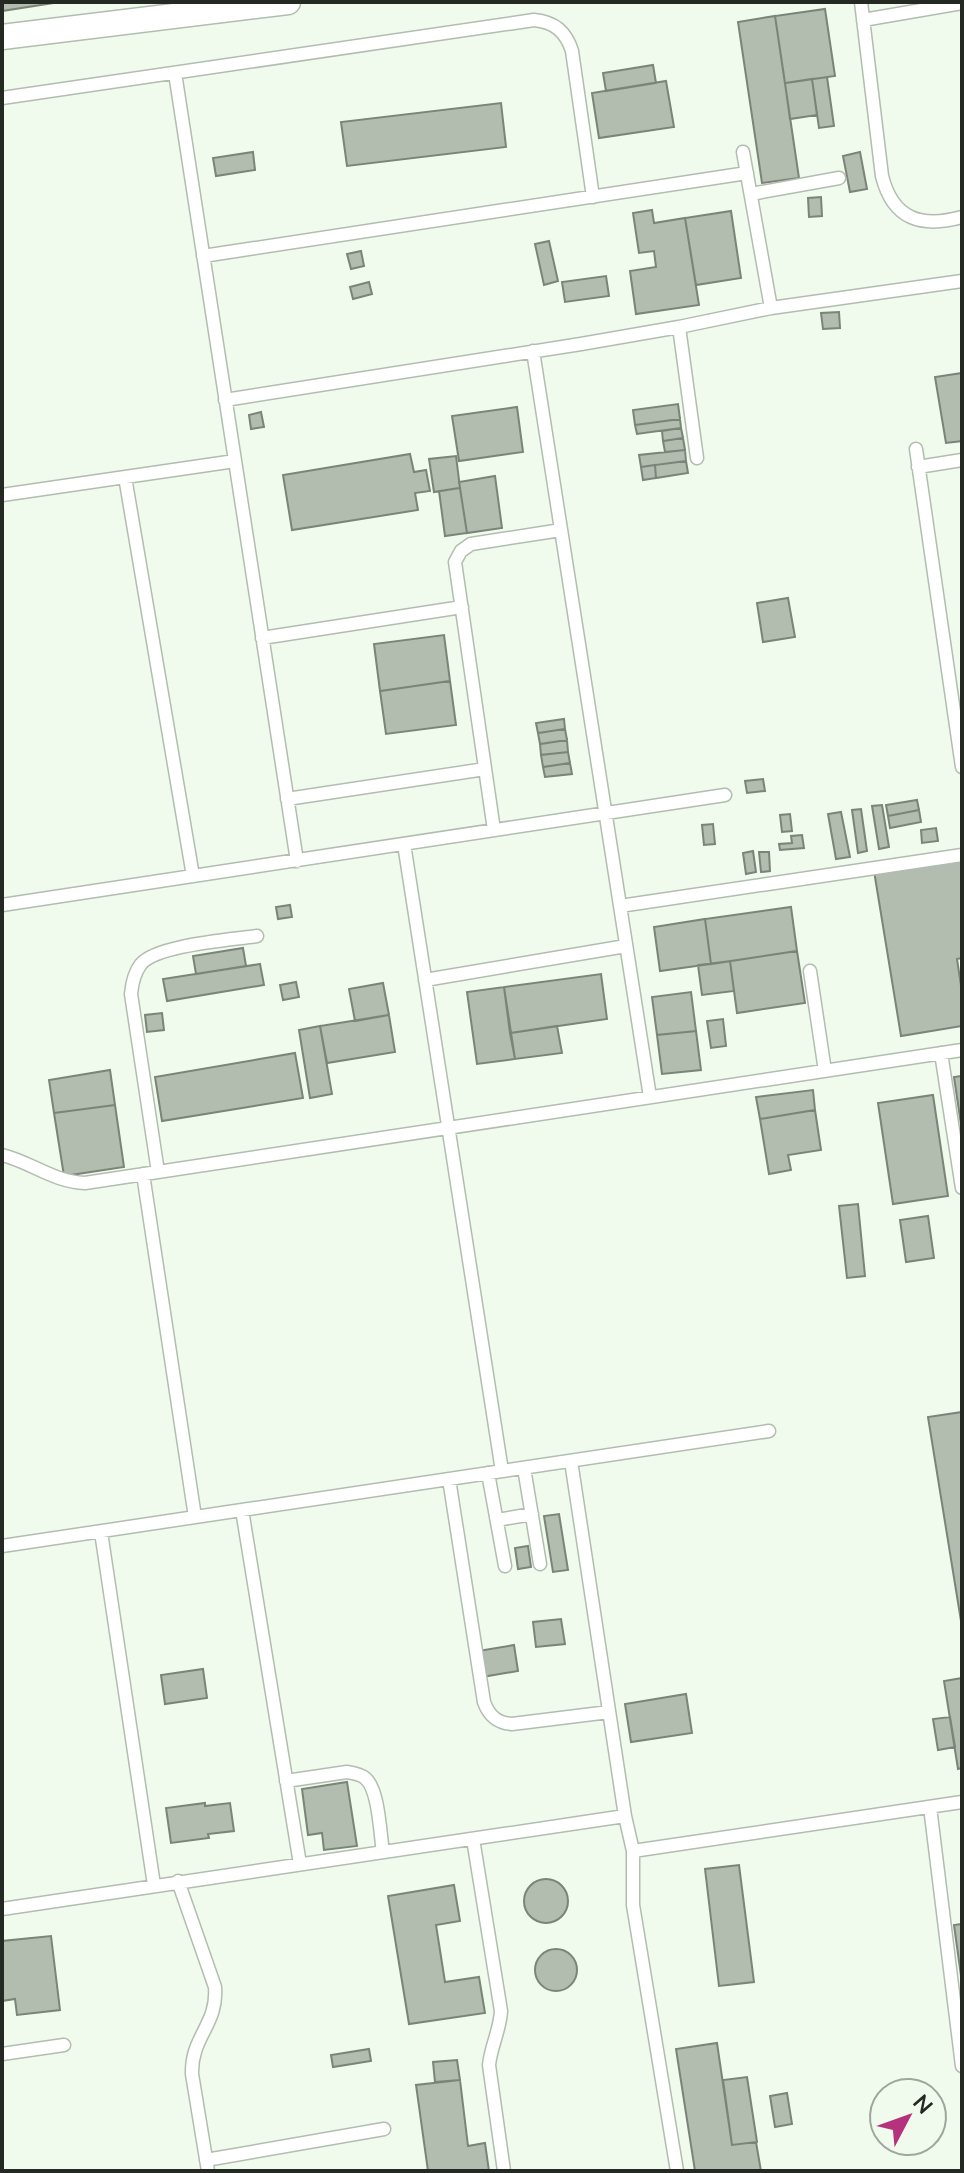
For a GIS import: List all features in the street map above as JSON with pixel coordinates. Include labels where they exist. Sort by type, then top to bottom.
[{"type":"street","points":[[2,37],[147,11],[288,2]]},
{"type":"lane","points":[[861,2],[886,191],[904,214],[917,220],[932,223],[962,217]]},
{"type":"lane","points":[[863,20],[962,3]]},
{"type":"lane","points":[[2,98],[534,20],[545,21],[563,32],[572,51],[593,197]]},
{"type":"lane","points":[[175,73],[297,861]]},
{"type":"lane","points":[[743,152],[771,308]]},
{"type":"lane","points":[[203,256],[747,173]]},
{"type":"lane","points":[[751,194],[839,178]]},
{"type":"lane","points":[[225,400],[679,327],[771,308],[962,281]]},
{"type":"lane","points":[[679,327],[697,458]]},
{"type":"lane","points":[[533,351],[650,1097]]},
{"type":"lane","points":[[916,449],[955,675],[962,767]]},
{"type":"lane","points":[[918,467],[962,460]]},
{"type":"lane","points":[[2,495],[235,461]]},
{"type":"lane","points":[[125,477],[193,876]]},
{"type":"lane","points":[[494,830],[455,562],[461,551],[471,544],[561,530]]},
{"type":"lane","points":[[262,638],[462,607]]},
{"type":"lane","points":[[287,799],[485,769]]},
{"type":"lane","points":[[2,905],[725,795]]},
{"type":"lane","points":[[404,844],[448,1128],[505,1566]]},
{"type":"lane","points":[[620,906],[962,855]]},
{"type":"lane","points":[[158,1172],[131,994],[135,974],[140,965],[157,953],[257,936]]},
{"type":"lane","points":[[425,980],[626,946]]},
{"type":"lane","points":[[810,971],[825,1071]]},
{"type":"lane","points":[[2,1155],[58,1178],[76,1182],[962,1050]]},
{"type":"lane","points":[[941,1053],[962,1188]]},
{"type":"lane","points":[[143,1174],[195,1517]]},
{"type":"lane","points":[[2,1546],[769,1431]]},
{"type":"lane","points":[[571,1461],[625,1816],[633,1851],[633,1905],[677,2171]]},
{"type":"lane","points":[[524,1468],[540,1564]]},
{"type":"lane","points":[[449,1479],[487,1711],[502,1723],[512,1724],[609,1712]]},
{"type":"lane","points":[[242,1510],[300,1864]]},
{"type":"lane","points":[[497,1520],[532,1514]]},
{"type":"lane","points":[[101,1532],[154,1885]]},
{"type":"lane","points":[[286,1781],[347,1772],[366,1779],[372,1787],[383,1852]]},
{"type":"lane","points":[[633,1851],[962,1802]]},
{"type":"lane","points":[[930,1807],[962,2066]]},
{"type":"lane","points":[[2,1909],[625,1816]]},
{"type":"lane","points":[[473,1839],[501,2011],[489,2065],[504,2171]]},
{"type":"lane","points":[[178,1881],[215,1987],[214,2013],[191,2061],[207,2165],[384,2129]]},
{"type":"lane","points":[[2,2054],[64,2045]]},
{"type":"building","points":[[2,2],[60,2],[2,11]]},
{"type":"building","points":[[825,9],[835,76],[785,83],[775,16]]},
{"type":"building","points":[[775,16],[799,178],[762,183],[738,22]]},
{"type":"building","points":[[653,65],[656,83],[606,91],[603,73]]},
{"type":"building","points":[[827,77],[834,126],[819,128],[812,79]]},
{"type":"building","points":[[812,79],[817,115],[790,119],[785,83]]},
{"type":"building","points":[[666,81],[674,127],[599,138],[592,93]]},
{"type":"building","points":[[501,103],[506,147],[347,166],[341,122]]},
{"type":"building","points":[[253,152],[255,170],[216,176],[213,158]]},
{"type":"building","points":[[860,152],[867,189],[850,192],[843,156]]},
{"type":"building","points":[[821,197],[822,216],[809,217],[808,198]]},
{"type":"building","points":[[652,210],[654,223],[685,218],[699,305],[636,314],[630,271],[656,267],[654,251],[639,253],[633,213]]},
{"type":"building","points":[[731,211],[741,278],[696,285],[685,218]]},
{"type":"building","points":[[549,241],[558,281],[544,285],[535,244]]},
{"type":"building","points":[[361,251],[364,266],[351,269],[347,254]]},
{"type":"building","points":[[606,276],[609,296],[565,302],[562,282]]},
{"type":"building","points":[[369,282],[372,294],[353,299],[350,287]]},
{"type":"building","points":[[839,312],[840,328],[823,329],[821,313]]},
{"type":"building","points":[[962,373],[962,441],[946,443],[935,377]]},
{"type":"building","points":[[678,404],[680,419],[635,425],[633,410]]},
{"type":"building","points":[[517,407],[523,452],[459,461],[452,416]]},
{"type":"building","points":[[261,412],[264,427],[251,429],[249,415]]},
{"type":"building","points":[[680,419],[681,428],[637,434],[635,425]]},
{"type":"building","points":[[681,428],[683,438],[663,441],[662,431]]},
{"type":"building","points":[[683,438],[685,450],[665,452],[663,441]]},
{"type":"building","points":[[685,450],[686,461],[641,467],[639,455]]},
{"type":"building","points":[[410,454],[414,472],[426,470],[430,491],[415,493],[418,510],[292,530],[283,475]]},
{"type":"building","points":[[456,456],[460,488],[434,492],[429,459]]},
{"type":"building","points":[[686,461],[688,473],[656,478],[655,465]]},
{"type":"building","points":[[655,465],[656,478],[643,480],[641,467]]},
{"type":"building","points":[[495,476],[502,528],[467,533],[459,482]]},
{"type":"building","points":[[460,488],[467,533],[445,536],[439,491]]},
{"type":"building","points":[[788,598],[795,637],[763,642],[757,603]]},
{"type":"building","points":[[444,635],[450,681],[380,691],[374,644]]},
{"type":"building","points":[[450,681],[456,725],[386,734],[380,691]]},
{"type":"building","points":[[564,719],[565,729],[538,733],[536,723]]},
{"type":"building","points":[[565,729],[567,740],[540,744],[538,733]]},
{"type":"building","points":[[567,740],[568,752],[541,755],[540,744]]},
{"type":"building","points":[[568,752],[570,763],[543,767],[541,755]]},
{"type":"building","points":[[570,763],[572,774],[545,777],[543,767]]},
{"type":"building","points":[[763,779],[765,791],[747,793],[745,781]]},
{"type":"building","points":[[917,800],[919,810],[888,816],[886,805]]},
{"type":"building","points":[[882,805],[889,847],[879,849],[872,806]]},
{"type":"building","points":[[861,809],[867,851],[858,853],[852,810]]},
{"type":"building","points":[[919,810],[921,822],[890,828],[888,816]]},
{"type":"building","points":[[841,812],[850,857],[836,859],[828,814]]},
{"type":"building","points":[[790,814],[792,831],[782,832],[780,815]]},
{"type":"building","points":[[713,824],[715,844],[704,845],[702,825]]},
{"type":"building","points":[[936,828],[938,841],[922,843],[921,830]]},
{"type":"building","points":[[802,835],[804,848],[780,850],[779,844],[792,843],[791,836]]},
{"type":"building","points":[[753,851],[756,872],[746,874],[743,853]]},
{"type":"building","points":[[759,852],[769,852],[770,871],[761,872]]},
{"type":"building","points":[[960,857],[962,958],[957,959],[962,992],[962,1026],[901,1036],[874,871]]},
{"type":"building","points":[[290,905],[292,917],[278,919],[276,907]]},
{"type":"building","points":[[791,907],[797,951],[711,964],[705,919]]},
{"type":"building","points":[[705,919],[711,964],[660,971],[654,927]]},
{"type":"building","points":[[243,948],[246,966],[196,974],[193,956]]},
{"type":"building","points":[[797,951],[805,1003],[737,1013],[730,961]]},
{"type":"building","points":[[730,961],[734,991],[702,995],[698,965]]},
{"type":"building","points":[[260,964],[264,985],[167,1001],[163,979]]},
{"type":"building","points":[[601,974],[607,1019],[510,1033],[504,987]]},
{"type":"building","points":[[296,982],[299,997],[283,1000],[280,985]]},
{"type":"building","points":[[383,983],[389,1015],[355,1021],[349,989]]},
{"type":"building","points":[[504,987],[515,1059],[477,1064],[467,992]]},
{"type":"building","points":[[691,992],[696,1031],[657,1035],[652,997]]},
{"type":"building","points":[[162,1013],[164,1030],[147,1032],[145,1015]]},
{"type":"building","points":[[389,1015],[395,1052],[327,1063],[320,1026]]},
{"type":"building","points":[[723,1019],[726,1046],[711,1048],[707,1021]]},
{"type":"building","points":[[320,1026],[332,1094],[310,1098],[299,1030]]},
{"type":"building","points":[[557,1026],[562,1053],[515,1059],[510,1033]]},
{"type":"building","points":[[696,1031],[701,1070],[662,1074],[657,1035]]},
{"type":"building","points":[[295,1053],[303,1098],[162,1121],[155,1077]]},
{"type":"building","points":[[110,1070],[115,1105],[54,1113],[49,1080]]},
{"type":"building","points":[[962,1076],[962,1131],[954,1077]]},
{"type":"building","points":[[813,1090],[815,1110],[760,1119],[756,1097]]},
{"type":"building","points":[[933,1095],[948,1196],[893,1204],[878,1103]]},
{"type":"building","points":[[115,1105],[124,1167],[64,1176],[54,1113]]},
{"type":"building","points":[[815,1110],[821,1150],[788,1155],[791,1170],[769,1174],[760,1119]]},
{"type":"building","points":[[858,1204],[865,1276],[847,1278],[839,1206]]},
{"type":"building","points":[[928,1216],[934,1258],[906,1262],[900,1220]]},
{"type":"building","points":[[962,1412],[962,1621],[961,1621],[928,1417]]},
{"type":"building","points":[[559,1514],[568,1570],[553,1572],[544,1516]]},
{"type":"building","points":[[528,1546],[531,1567],[518,1569],[515,1548]]},
{"type":"building","points":[[561,1619],[565,1644],[536,1647],[533,1622]]},
{"type":"building","points":[[514,1645],[518,1671],[482,1677],[478,1651]]},
{"type":"building","points":[[203,1669],[207,1698],[165,1704],[161,1675]]},
{"type":"building","points":[[962,1678],[962,1768],[958,1769],[944,1681]]},
{"type":"building","points":[[686,1694],[692,1733],[631,1742],[625,1704]]},
{"type":"building","points":[[950,1717],[955,1747],[938,1750],[933,1719]]},
{"type":"building","points":[[347,1782],[357,1846],[324,1850],[322,1833],[308,1835],[302,1789]]},
{"type":"building","points":[[205,1803],[205,1806],[230,1803],[234,1831],[171,1843],[166,1808]]},
{"type":"building","points":[[739,1865],[754,1982],[719,1986],[705,1869]]},
{"type":"building","points":[[546,1879],[561,1886],[568,1901],[561,1916],[546,1923],[531,1916],[524,1901],[531,1886]]},
{"type":"building","points":[[454,1885],[460,1921],[436,1925],[445,1982],[479,1977],[485,2013],[409,2024],[388,1896]]},
{"type":"building","points":[[962,1924],[962,1983],[954,1925]]},
{"type":"building","points":[[51,1936],[60,2010],[17,2015],[15,1999],[2,2001],[2,1941]]},
{"type":"building","points":[[556,1949],[571,1955],[577,1970],[571,1985],[556,1991],[541,1985],[535,1970],[541,1955]]},
{"type":"building","points":[[717,2043],[732,2145],[756,2142],[761,2171],[695,2171],[676,2049]]},
{"type":"building","points":[[369,2049],[371,2061],[333,2067],[331,2055]]},
{"type":"building","points":[[457,2060],[460,2080],[435,2082],[433,2062]]},
{"type":"building","points":[[747,2077],[757,2142],[732,2145],[723,2080]]},
{"type":"building","points":[[460,2080],[468,2146],[485,2143],[489,2171],[428,2171],[416,2085]]},
{"type":"building","points":[[787,2093],[792,2124],[775,2127],[770,2096]]}]
